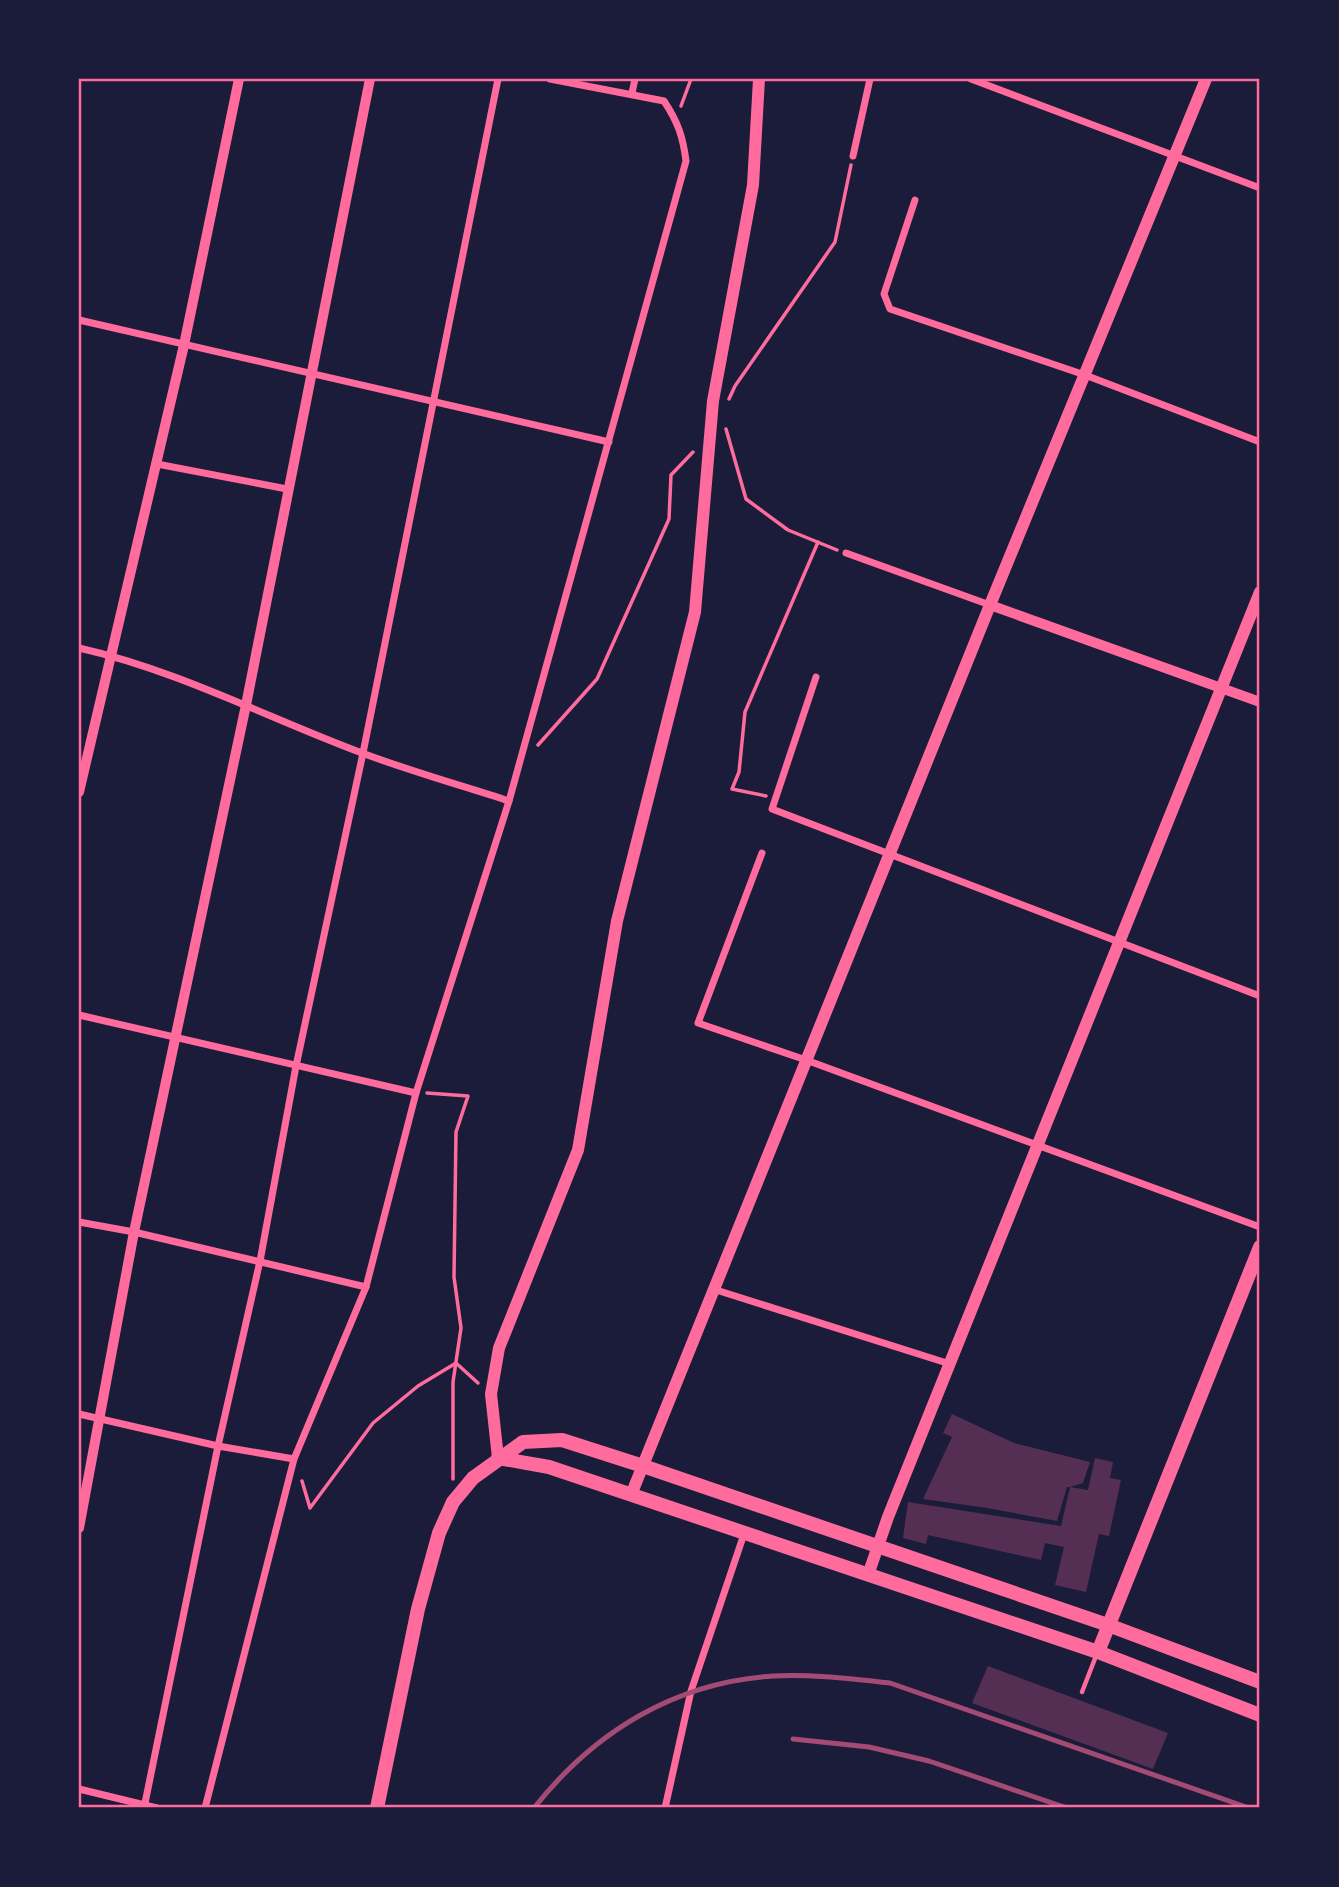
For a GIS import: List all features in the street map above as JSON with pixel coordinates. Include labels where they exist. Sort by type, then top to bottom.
[{"type":"main road","points":[[498,1458],[491,1394],[499,1348],[578,1150],[617,921],[695,612],[713,401],[753,185],[759,79]]},
{"type":"main road","points":[[631,1495],[990,605],[1206,79]]},
{"type":"main road","points":[[867,1575],[1260,592]]},
{"type":"main road","points":[[1098,1652],[1260,1247]]},
{"type":"main road","points":[[377,1808],[418,1609],[439,1533],[453,1502],[472,1478],[523,1442],[562,1440],[643,1466],[1108,1625],[1260,1682]]},
{"type":"main road","points":[[498,1458],[549,1467],[1098,1652],[1260,1716]]},
{"type":"street","points":[[79,792],[109,655],[184,345],[239,79]]},
{"type":"street","points":[[79,1528],[134,1232],[246,705],[370,79]]},
{"type":"street","points":[[144,1807],[218,1446],[260,1261],[296,1066],[363,753],[498,79]]},
{"type":"street","points":[[205,1808],[294,1460],[366,1287],[416,1093],[509,801],[686,161],[683,135],[664,101],[550,79]]},
{"type":"street","points":[[632,93],[635,79]]},
{"type":"street","points":[[853,156],[870,79]]},
{"type":"street","points":[[971,79],[1260,188]]},
{"type":"street","points":[[915,200],[884,294],[890,309],[1085,375],[1260,442]]},
{"type":"street","points":[[79,320],[608,442]]},
{"type":"street","points":[[157,464],[287,489]]},
{"type":"street","points":[[846,553],[1260,702]]},
{"type":"street","points":[[79,648],[109,655],[246,705],[363,753],[509,801]]},
{"type":"street","points":[[817,677],[772,809],[1260,996]]},
{"type":"street","points":[[762,853],[698,1023],[1039,1144],[1260,1227]]},
{"type":"street","points":[[79,1015],[416,1093]]},
{"type":"street","points":[[79,1222],[134,1232],[366,1287]]},
{"type":"street","points":[[713,1289],[951,1364]]},
{"type":"street","points":[[79,1414],[218,1446],[294,1460]]},
{"type":"street","points":[[665,1808],[691,1691],[744,1534]]},
{"type":"street","points":[[79,1789],[144,1807],[157,1808]]},
{"type":"lane","points":[[1082,1692],[1098,1652]]},
{"type":"path","points":[[677,120],[691,79]]},
{"type":"path","points":[[726,405],[735,386],[835,242],[853,156]]},
{"type":"path","points":[[726,427],[746,499],[788,530],[846,553]]},
{"type":"path","points":[[535,748],[597,679],[669,519],[671,475],[709,435]]},
{"type":"path","points":[[774,798],[732,789],[739,772],[745,712],[818,542]]},
{"type":"path","points":[[416,1093],[468,1096],[456,1132],[454,1277],[461,1328],[453,1382],[453,1502]]},
{"type":"path","points":[[456,1363],[491,1394]]},
{"type":"path","points":[[294,1460],[310,1508],[373,1423],[418,1386],[456,1363]]},
{"type":"building","points":[[952,1414],[1014,1443],[1090,1462],[1083,1483],[1067,1487],[1057,1521],[923,1499],[952,1437],[943,1433]]},
{"type":"building","points":[[1095,1458],[1113,1462],[1110,1478],[1121,1480],[1109,1536],[1099,1534],[1086,1592],[1055,1585],[1064,1547],[1045,1543],[1041,1560],[928,1535],[926,1544],[903,1538],[908,1502],[1061,1526],[1070,1487],[1088,1490]]},
{"type":"building","points":[[988,1666],[1168,1733],[1153,1769],[972,1703]]},
{"type":"railway","points":[[534,1808],[583,1756],[610,1734],[639,1716],[670,1700],[703,1688],[737,1680],[773,1676],[832,1677],[890,1683],[1249,1808]]},
{"type":"railway","points":[[793,1739],[869,1747],[929,1761],[1067,1808]]}]
